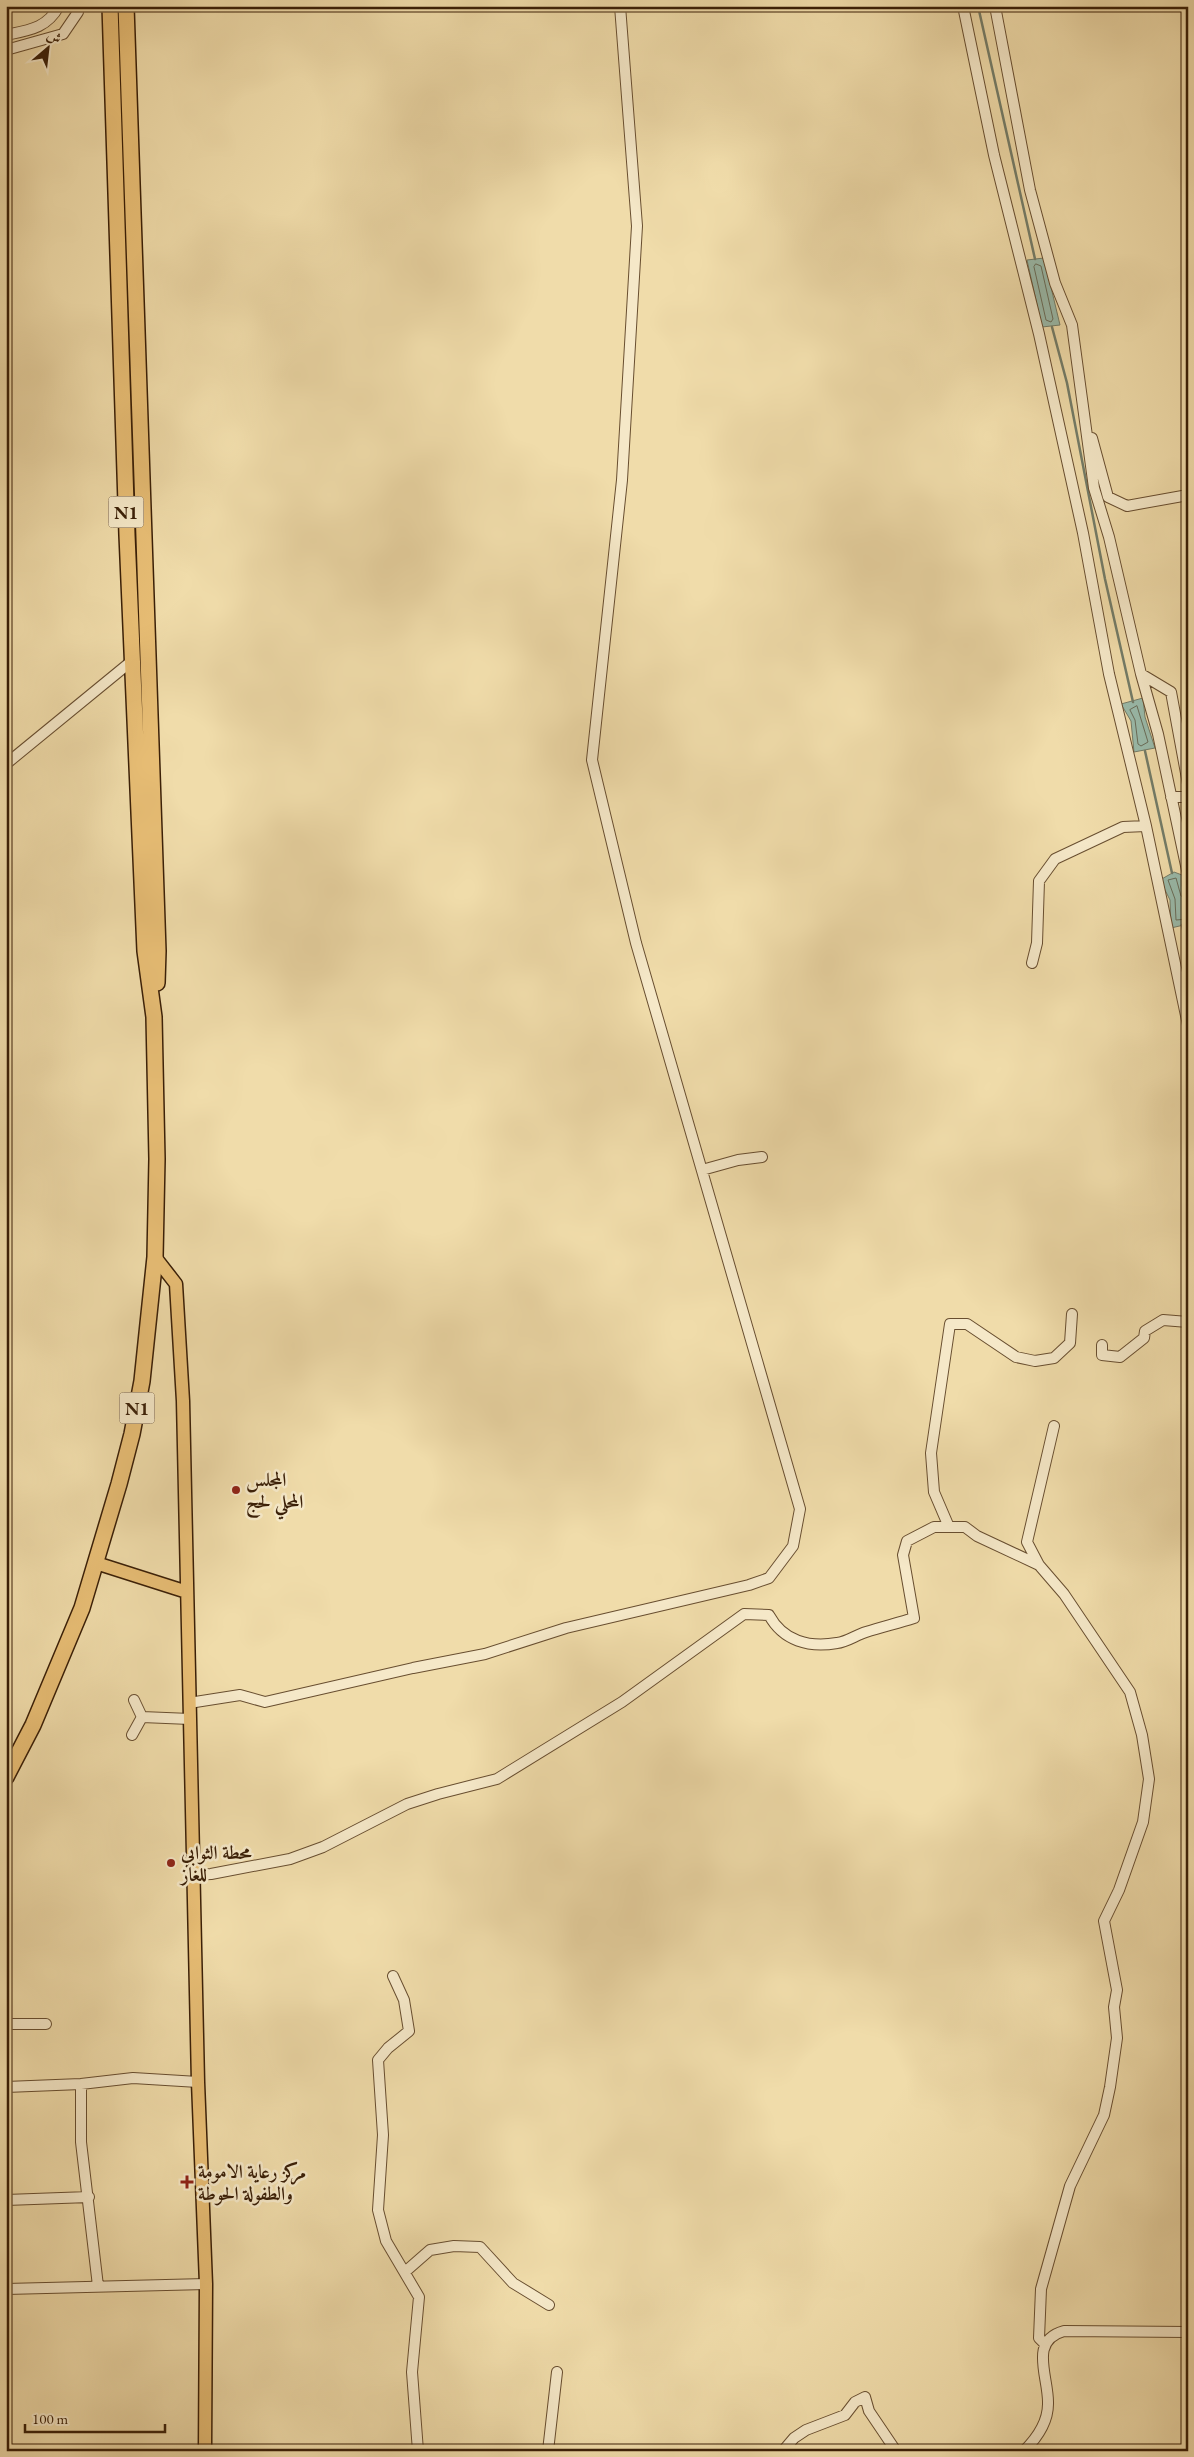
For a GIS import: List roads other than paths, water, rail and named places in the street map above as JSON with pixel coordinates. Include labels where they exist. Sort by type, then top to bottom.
[{"type":"highway","name":"N1","points":[[110,6],[145,951],[154,1017]]},
{"type":"highway","name":"N1","points":[[6,1776],[33,1725],[82,1608],[96,1563],[132,1434],[147,1346],[155,1257],[157,1149],[154,1017],[158,950],[126,6]]},
{"type":"main road","points":[[155,1257],[176,1284],[183,1400],[198,2082],[206,2284],[205,2451]]},
{"type":"main road","points":[[96,1563],[187,1592]]},
{"type":"street","points":[[6,35],[32,29],[52,20],[59,6]]},
{"type":"street","points":[[6,50],[63,34],[78,12],[78,6]]},
{"type":"street","points":[[189,1703],[240,1695],[266,1702],[413,1668],[485,1654],[566,1628],[749,1585],[769,1578],[793,1546],[800,1509],[636,943],[592,760],[622,480],[637,226],[620,6]]},
{"type":"street","points":[[963,6],[994,155],[1039,334],[1083,533],[1109,674],[1146,826],[1188,1025]]},
{"type":"street","points":[[995,6],[1030,190],[1055,283],[1072,325],[1094,488],[1158,734],[1188,876]]},
{"type":"street","points":[[1087,426],[1094,443],[1108,497]]},
{"type":"street","points":[[1108,497],[1127,506],[1188,495]]},
{"type":"street","points":[[1099,505],[1108,497]]},
{"type":"street","points":[[6,764],[133,660]]},
{"type":"street","points":[[1141,674],[1171,692],[1188,784]]},
{"type":"street","points":[[1171,797],[1188,796]]},
{"type":"street","points":[[1032,963],[1037,943],[1040,881],[1055,859],[1123,827],[1146,826]]},
{"type":"street","points":[[702,1170],[738,1160],[762,1157]]},
{"type":"street","points":[[949,1527],[934,1492],[931,1454],[950,1324],[967,1324],[1016,1358],[1035,1361],[1054,1358],[1070,1343],[1072,1314]]},
{"type":"street","points":[[1102,1344],[1102,1355],[1120,1357],[1144,1338],[1146,1331],[1163,1320],[1188,1322]]},
{"type":"street","points":[[1044,2344],[1039,2338],[1042,2289],[1070,2186],[1104,2116],[1110,2087],[1117,2038],[1114,2007],[1117,1990],[1104,1921],[1119,1890],[1143,1822],[1148,1779],[1142,1735],[1130,1692],[1064,1594],[1039,1565],[1027,1542],[1054,1426]]},
{"type":"street","points":[[193,1875],[211,1874],[290,1860],[323,1847],[406,1804],[497,1779],[622,1702],[744,1614],[769,1615],[774,1626],[792,1640],[812,1645],[838,1643],[914,1618],[903,1555],[907,1541],[934,1527],[965,1527],[977,1536],[1039,1565]]},
{"type":"street","points":[[134,1700],[142,1717]]},
{"type":"street","points":[[142,1717],[190,1719]]},
{"type":"street","points":[[132,1735],[142,1717]]},
{"type":"street","points":[[393,1976],[404,2000],[409,2031],[388,2048],[378,2060],[383,2135],[378,2210],[386,2241],[406,2271],[419,2297],[412,2372],[418,2451]]},
{"type":"street","points":[[6,2024],[46,2024]]},
{"type":"street","points":[[6,2087],[81,2084],[132,2078],[198,2082]]},
{"type":"street","points":[[81,2084],[81,2142],[98,2286]]},
{"type":"street","points":[[6,2200],[89,2197]]},
{"type":"street","points":[[406,2271],[430,2250],[454,2246],[480,2247],[513,2283],[549,2305]]},
{"type":"street","points":[[6,2289],[206,2284]]},
{"type":"street","points":[[1024,2451],[1037,2438],[1046,2420],[1048,2404],[1043,2359],[1044,2344],[1052,2334],[1064,2331],[1188,2332]]},
{"type":"street","points":[[548,2451],[557,2372]]},
{"type":"street","points":[[783,2451],[794,2438],[806,2430],[845,2415],[855,2402],[865,2397],[869,2411],[896,2451]]},
{"type":"water","points":[[1044,258],[1060,325],[1042,327],[1027,260]]},
{"type":"water","points":[[1143,698],[1145,717],[1155,748],[1134,752],[1131,721],[1121,704]]},
{"type":"water","points":[[1174,872],[1182,875],[1182,886],[1188,898],[1188,924],[1171,928],[1170,900],[1160,880]]},
{"type":"waterway","points":[[978,6],[1035,259]]},
{"type":"waterway","points":[[1052,327],[1067,383],[1105,579],[1133,702]]},
{"type":"waterway","points":[[1145,751],[1172,873]]},
{"type":"waterway","points":[[1182,925],[1188,952]]},
{"type":"place","name":"المجلس المحلي لحج","points":[[236,1490]]},
{"type":"place","name":"محطة الثوابي للغاز","points":[[171,1863]]},
{"type":"place","name":"مركز رعاية الامومة والطفولة الحوطة","points":[[187,2182]]}]
